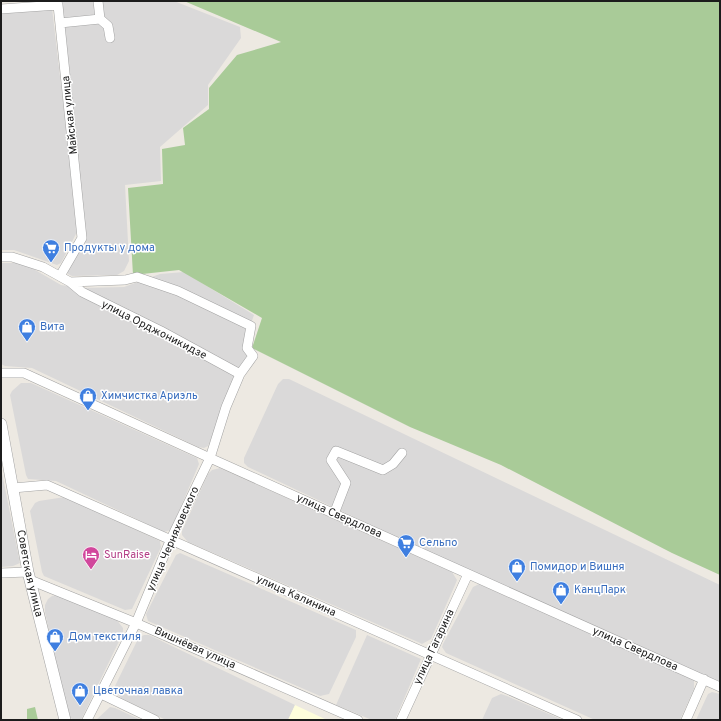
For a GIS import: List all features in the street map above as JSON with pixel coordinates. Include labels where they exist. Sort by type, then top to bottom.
[{"type":"street","points":[[98,1],[100,19],[108,26],[110,38]]},
{"type":"street","name":"Майская улица","points":[[1,9],[58,5],[82,238],[60,276]]},
{"type":"street","points":[[60,23],[100,19]]},
{"type":"street","name":"улица Орджоникидзе","points":[[1,257],[12,257],[43,267],[70,282],[82,292],[161,331],[240,374]]},
{"type":"street","name":"улица Черняховского","points":[[70,282],[125,280],[137,277],[178,291],[252,326],[247,348],[253,356],[240,374],[226,407],[210,458],[170,541],[136,623],[87,720]]},
{"type":"street","name":"улица Свердлова","points":[[1,373],[24,373],[720,687]]},
{"type":"street","name":"Советская улица","points":[[1,424],[29,576],[65,720]]},
{"type":"street","points":[[334,514],[346,483],[331,460],[336,451],[383,470],[393,464],[402,454]]},
{"type":"street","name":"улица Калинина","points":[[13,488],[47,484],[170,541],[577,720]]},
{"type":"street","points":[[1,573],[29,576]]},
{"type":"street","name":"улица Гагарина","points":[[401,720],[468,574]]},
{"type":"street","name":"Вишнёвая улица","points":[[29,576],[358,720]]},
{"type":"street","points":[[686,720],[704,679]]},
{"type":"street","points":[[101,694],[155,720]]},
{"type":"shaded area","points":[[61,1],[174,1],[240,27],[241,38],[208,85],[208,105],[160,147],[161,181],[125,185],[129,261],[124,271],[117,275],[72,276],[68,274],[68,271],[85,238]]},
{"type":"shaded area","points":[[52,8],[78,230],[61,263],[57,265],[14,250],[1,250],[1,11]]},
{"type":"shaded area","points":[[1,263],[16,263],[30,267],[61,285],[80,288],[124,287],[160,274],[184,272],[254,315],[245,341],[248,357],[208,446],[204,448],[198,447],[32,368],[5,366],[1,364]]},
{"type":"shaded area","points":[[283,379],[289,379],[720,585],[720,684],[426,551],[248,467],[244,463],[244,458],[278,384]]},
{"type":"shaded area","points":[[21,383],[31,383],[197,458],[199,464],[171,530],[164,532],[56,481],[28,479],[10,395],[12,391]]},
{"type":"shaded area","points":[[1,468],[20,563],[13,566],[1,567]]},
{"type":"shaded area","points":[[220,468],[452,572],[457,580],[431,639],[422,644],[188,542],[182,535],[182,531],[208,474],[212,470]]},
{"type":"shaded area","points":[[65,497],[160,541],[161,547],[132,609],[125,610],[44,576],[30,511],[35,503],[39,501]]},
{"type":"shaded area","points":[[180,553],[356,630],[356,637],[329,694],[320,696],[148,621],[146,614],[176,555]]},
{"type":"shaded area","points":[[479,584],[692,678],[694,681],[694,689],[680,720],[595,720],[446,653],[442,647],[443,644],[473,587]]},
{"type":"shaded area","points":[[57,595],[116,619],[123,628],[123,633],[81,720],[73,720],[66,713],[45,612],[45,605],[48,599]]},
{"type":"shaded area","points":[[144,635],[149,635],[295,705],[288,720],[166,720],[121,698],[115,691],[115,686],[137,641]]},
{"type":"shaded area","points":[[367,635],[421,659],[395,720],[372,720],[336,705]]},
{"type":"shaded area","points":[[712,692],[720,694],[720,720],[696,720],[708,694]]},
{"type":"shaded area","points":[[501,694],[563,720],[482,720],[492,698]]},
{"type":"shaded area","points":[[295,705],[327,720],[288,720]]},
{"type":"shaded area","points":[[110,707],[115,708],[141,720],[96,720]]},
{"type":"green space","points":[[184,1],[720,1],[720,575],[672,553],[501,465],[410,427],[252,348],[262,318],[179,270],[133,275],[128,188],[163,184],[162,149],[185,145],[183,128],[209,109],[209,88],[237,55],[281,42]]},
{"type":"green space","points":[[35,707],[38,720],[27,720],[27,709]]},
{"type":"place","name":"Продукты у дома","points":[[51,263]]},
{"type":"place","name":"Вита","points":[[27,342]]},
{"type":"place","name":"Химчистка Ариэль","points":[[88,411]]},
{"type":"place","name":"Сельпо","points":[[406,558]]},
{"type":"place","name":"SunRaise","points":[[91,570]]},
{"type":"place","name":"Помидор и Вишня","points":[[517,582]]},
{"type":"place","name":"КанцПарк","points":[[561,605]]},
{"type":"place","name":"Дом текстиля","points":[[55,652]]},
{"type":"place","name":"Цветочная лавка","points":[[80,706]]}]
